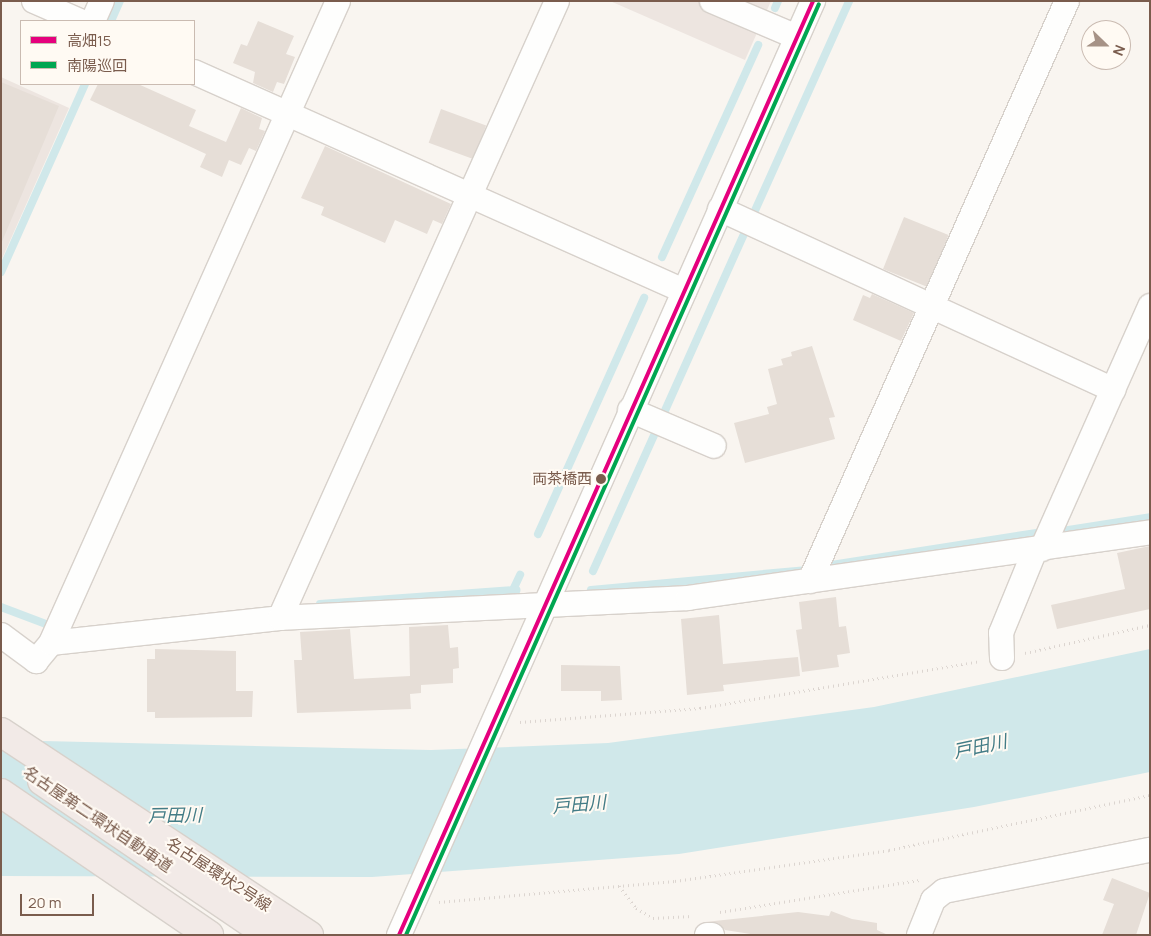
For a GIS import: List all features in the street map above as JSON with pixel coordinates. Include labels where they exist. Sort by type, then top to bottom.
[{"type":"highway","name":"名古屋環状2号線","points":[[1,732],[261,900],[309,935]]},
{"type":"highway","name":"名古屋第二環状自動車道","points":[[1,753],[269,935]]},
{"type":"highway","name":"名古屋第二環状自動車道","points":[[1,793],[209,935]]},
{"type":"highway","points":[[1,814],[172,928]]},
{"type":"street","points":[[34,1],[78,20]]},
{"type":"street","points":[[93,20],[102,1]]},
{"type":"street","points":[[1,635],[36,661],[51,643],[338,1]]},
{"type":"street","points":[[280,618],[557,1]]},
{"type":"street","points":[[712,1],[797,37]]},
{"type":"street","points":[[399,935],[541,607],[813,1]]},
{"type":"street","points":[[810,581],[1067,1]]},
{"type":"street","points":[[195,72],[684,291]]},
{"type":"street","points":[[720,209],[1113,390]]},
{"type":"street","points":[[1002,658],[1001,632],[1150,306]]},
{"type":"street","points":[[630,410],[714,446]]},
{"type":"street","points":[[51,643],[280,618],[541,607],[688,598],[1038,550],[1150,532]]},
{"type":"street","points":[[919,935],[933,900],[944,891],[1150,850]]},
{"type":"street","points":[[701,925],[713,924]]},
{"type":"path","points":[[490,724],[700,708],[1002,658],[1150,625]]},
{"type":"path","points":[[416,896],[443,903],[619,886],[889,850],[1150,795]]},
{"type":"path","points":[[713,924],[941,876],[944,891]]},
{"type":"path","points":[[619,886],[636,908],[653,918],[701,925]]},
{"type":"shaded area","points":[[610,1],[771,1],[745,60]]},
{"type":"shaded area","points":[[1,77],[69,108],[1,261]]},
{"type":"water","name":"戸田川","points":[[1150,649],[1150,772],[974,807],[679,854],[372,877],[1,876],[1,740],[431,750],[608,743],[874,707]]},
{"type":"building","points":[[258,21],[294,36],[286,54],[295,57],[284,84],[277,82],[273,92],[253,83],[255,72],[233,63],[241,44],[247,46]]},
{"type":"building","points":[[1,82],[59,106],[1,244]]},
{"type":"building","points":[[98,85],[140,85],[196,110],[189,126],[226,142],[241,108],[262,118],[259,129],[265,131],[256,151],[249,148],[241,165],[229,160],[222,177],[200,167],[206,154],[90,100]]},
{"type":"building","points":[[441,109],[486,125],[474,159],[429,143]]},
{"type":"building","points":[[325,146],[451,204],[442,224],[433,220],[427,234],[395,220],[385,243],[321,215],[324,207],[301,198]]},
{"type":"building","points":[[904,217],[949,235],[928,287],[883,269]]},
{"type":"building","points":[[872,294],[914,313],[901,341],[853,320],[863,295],[870,298]]},
{"type":"building","points":[[812,346],[835,417],[829,418],[835,439],[745,463],[734,423],[769,414],[767,407],[777,404],[768,369],[783,365],[781,359],[792,356],[791,352]]},
{"type":"building","points":[[1150,546],[1150,609],[1057,629],[1051,605],[1125,589],[1117,553]]},
{"type":"building","points":[[836,597],[839,627],[846,626],[850,653],[837,655],[839,667],[802,672],[796,630],[802,629],[799,602]]},
{"type":"building","points":[[719,615],[723,664],[798,657],[800,676],[723,685],[724,691],[687,695],[681,619]]},
{"type":"building","points":[[448,625],[450,648],[458,647],[459,668],[453,669],[453,683],[421,685],[421,693],[410,694],[411,709],[297,713],[294,660],[302,660],[300,632],[350,629],[354,679],[410,676],[409,627]]},
{"type":"building","points":[[155,649],[236,651],[236,691],[253,691],[252,717],[155,718],[155,712],[147,712],[147,659],[155,659]]},
{"type":"building","points":[[561,665],[620,666],[622,700],[601,701],[601,691],[561,691]]},
{"type":"building","points":[[1112,878],[1150,893],[1136,935],[1102,935],[1114,904],[1103,900]]},
{"type":"building","points":[[831,911],[852,919],[877,923],[877,930],[888,935],[757,935],[725,930],[718,923],[705,922],[798,912],[829,916]]},
{"type":"waterway","points":[[111,20],[120,1]]},
{"type":"waterway","points":[[775,8],[778,1]]},
{"type":"waterway","points":[[753,215],[849,1]]},
{"type":"waterway","points":[[662,257],[758,45]]},
{"type":"waterway","points":[[1,272],[85,85]]},
{"type":"waterway","points":[[663,415],[745,232]]},
{"type":"waterway","points":[[538,534],[644,298]]},
{"type":"waterway","points":[[593,571],[656,431]]},
{"type":"waterway","points":[[1062,531],[1150,517]]},
{"type":"waterway","points":[[825,566],[1036,533]]},
{"type":"waterway","points":[[591,590],[805,570]]},
{"type":"waterway","points":[[513,590],[520,575]]},
{"type":"waterway","points":[[320,604],[517,590]]},
{"type":"waterway","points":[[1,607],[46,624]]},
{"type":"transit line","name":"高畑15","points":[[399,935],[813,1]]},
{"type":"transit line","name":"南陽巡回","points":[[406,935],[819,4]]},
{"type":"place","name":"両茶橋西","points":[[601,479]]}]
